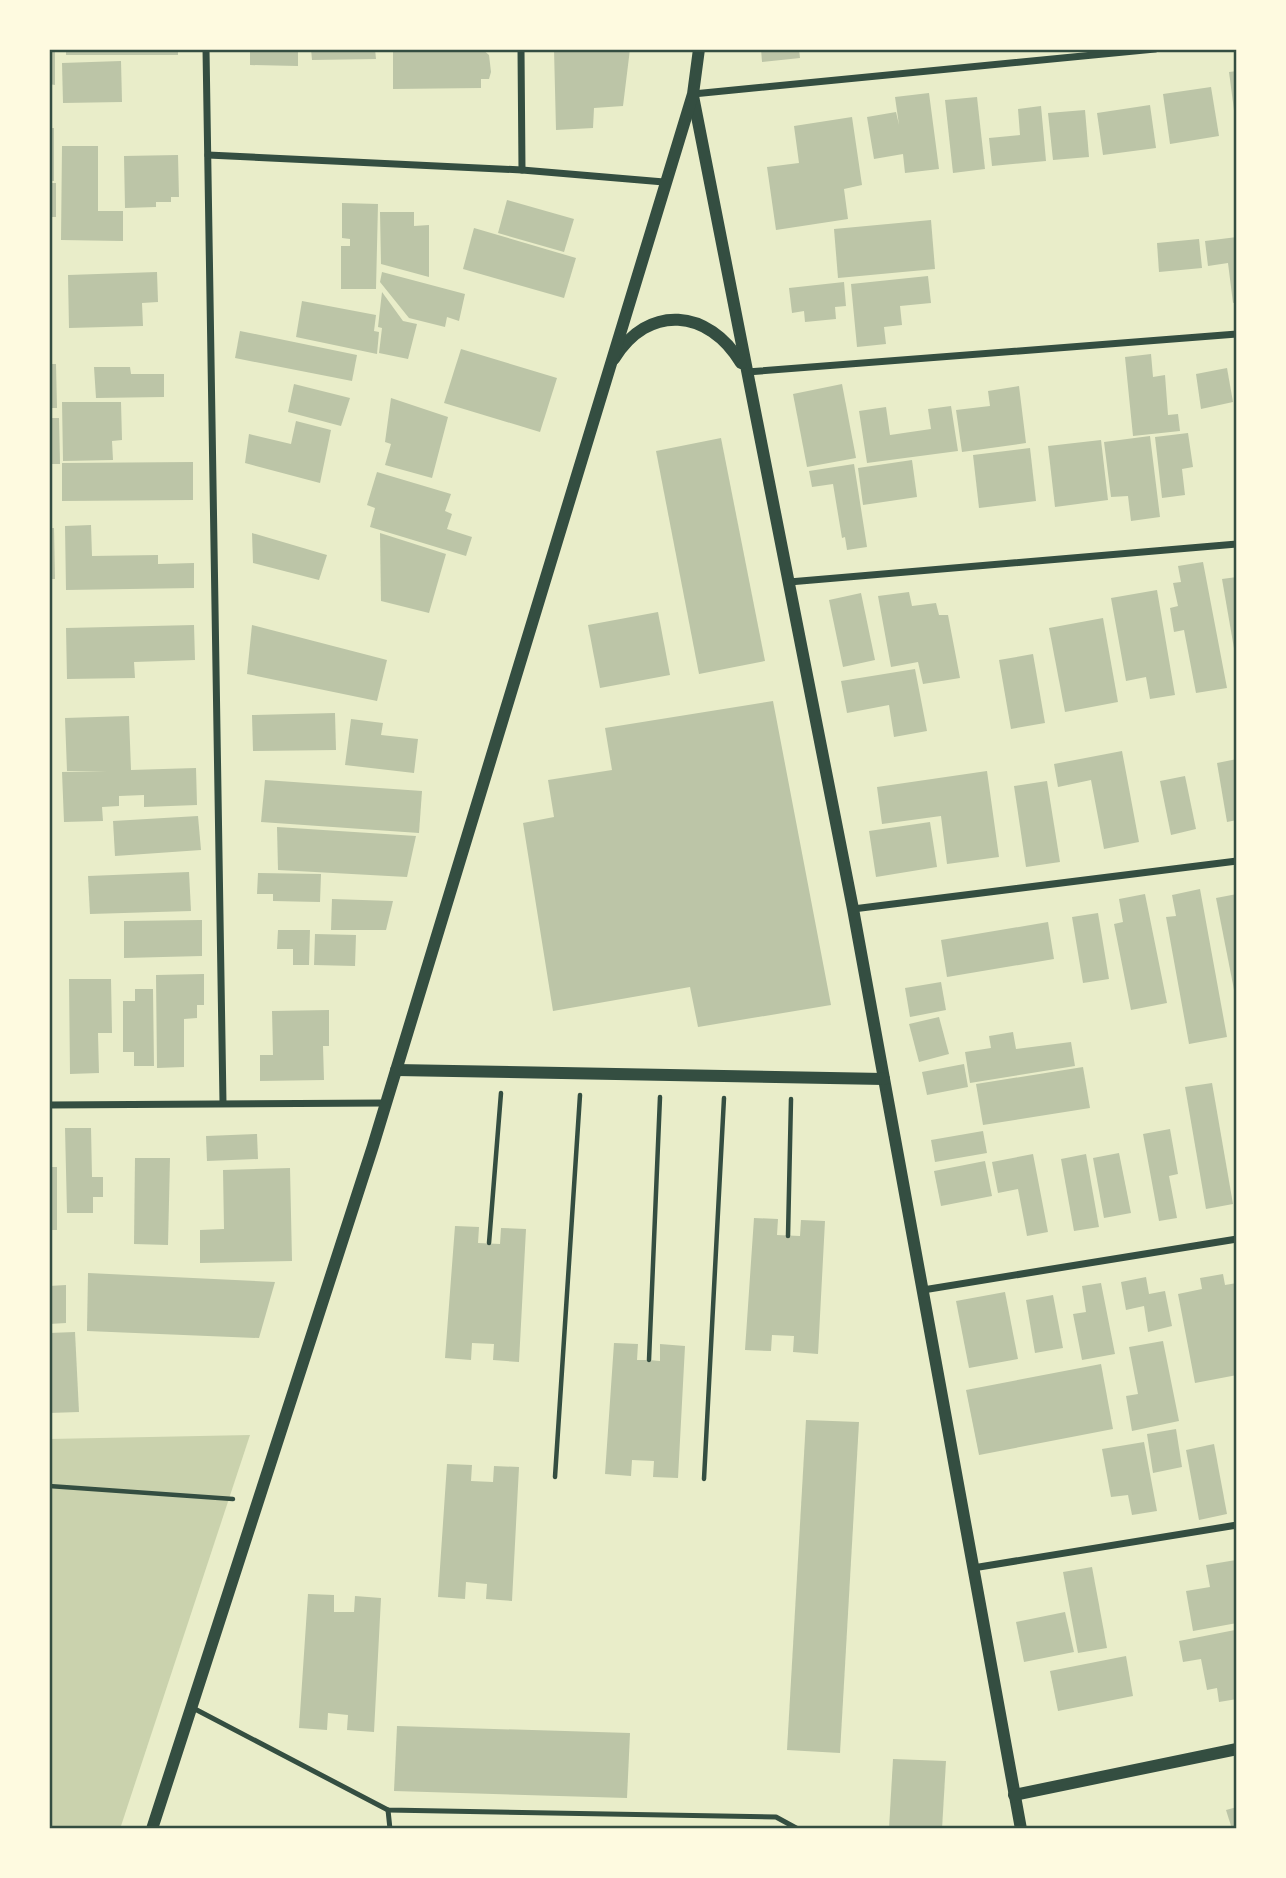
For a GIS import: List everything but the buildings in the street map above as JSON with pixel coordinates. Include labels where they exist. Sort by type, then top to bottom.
[{"type":"street","points":[[206,49],[223,1103]]},
{"type":"street","points":[[521,49],[522,170]]},
{"type":"street","points":[[152,1829],[386,1103],[664,182],[693,94],[699,49]]},
{"type":"street","points":[[693,94],[1155,49]]},
{"type":"street","points":[[693,94],[853,909],[1021,1829]]},
{"type":"street","points":[[208,155],[522,170],[664,182]]},
{"type":"street","points":[[608,369],[630,337],[646,325],[666,320],[687,320],[706,326],[722,338],[747,372]]},
{"type":"street","points":[[747,372],[1237,334]]},
{"type":"street","points":[[789,582],[1237,544]]},
{"type":"street","points":[[853,909],[1237,860]]},
{"type":"street","points":[[396,1070],[884,1079]]},
{"type":"street","points":[[49,1105],[386,1103]]},
{"type":"street","points":[[923,1290],[1237,1239]]},
{"type":"street","points":[[973,1568],[1237,1525]]},
{"type":"street","points":[[1014,1794],[1237,1749]]},
{"type":"lane","points":[[192,1708],[387,1810],[776,1817],[798,1829]]},
{"type":"lane","points":[[387,1810],[390,1829]]},
{"type":"path","points":[[489,1243],[503,1072]]},
{"type":"path","points":[[555,1477],[581,1073]]},
{"type":"path","points":[[649,1360],[661,1075]]},
{"type":"path","points":[[704,1479],[725,1076]]},
{"type":"path","points":[[788,1236],[791,1078]]},
{"type":"path","points":[[49,1486],[259,1500]]},
{"type":"green space","points":[[250,1435],[120,1829],[49,1829],[49,1439]]}]
